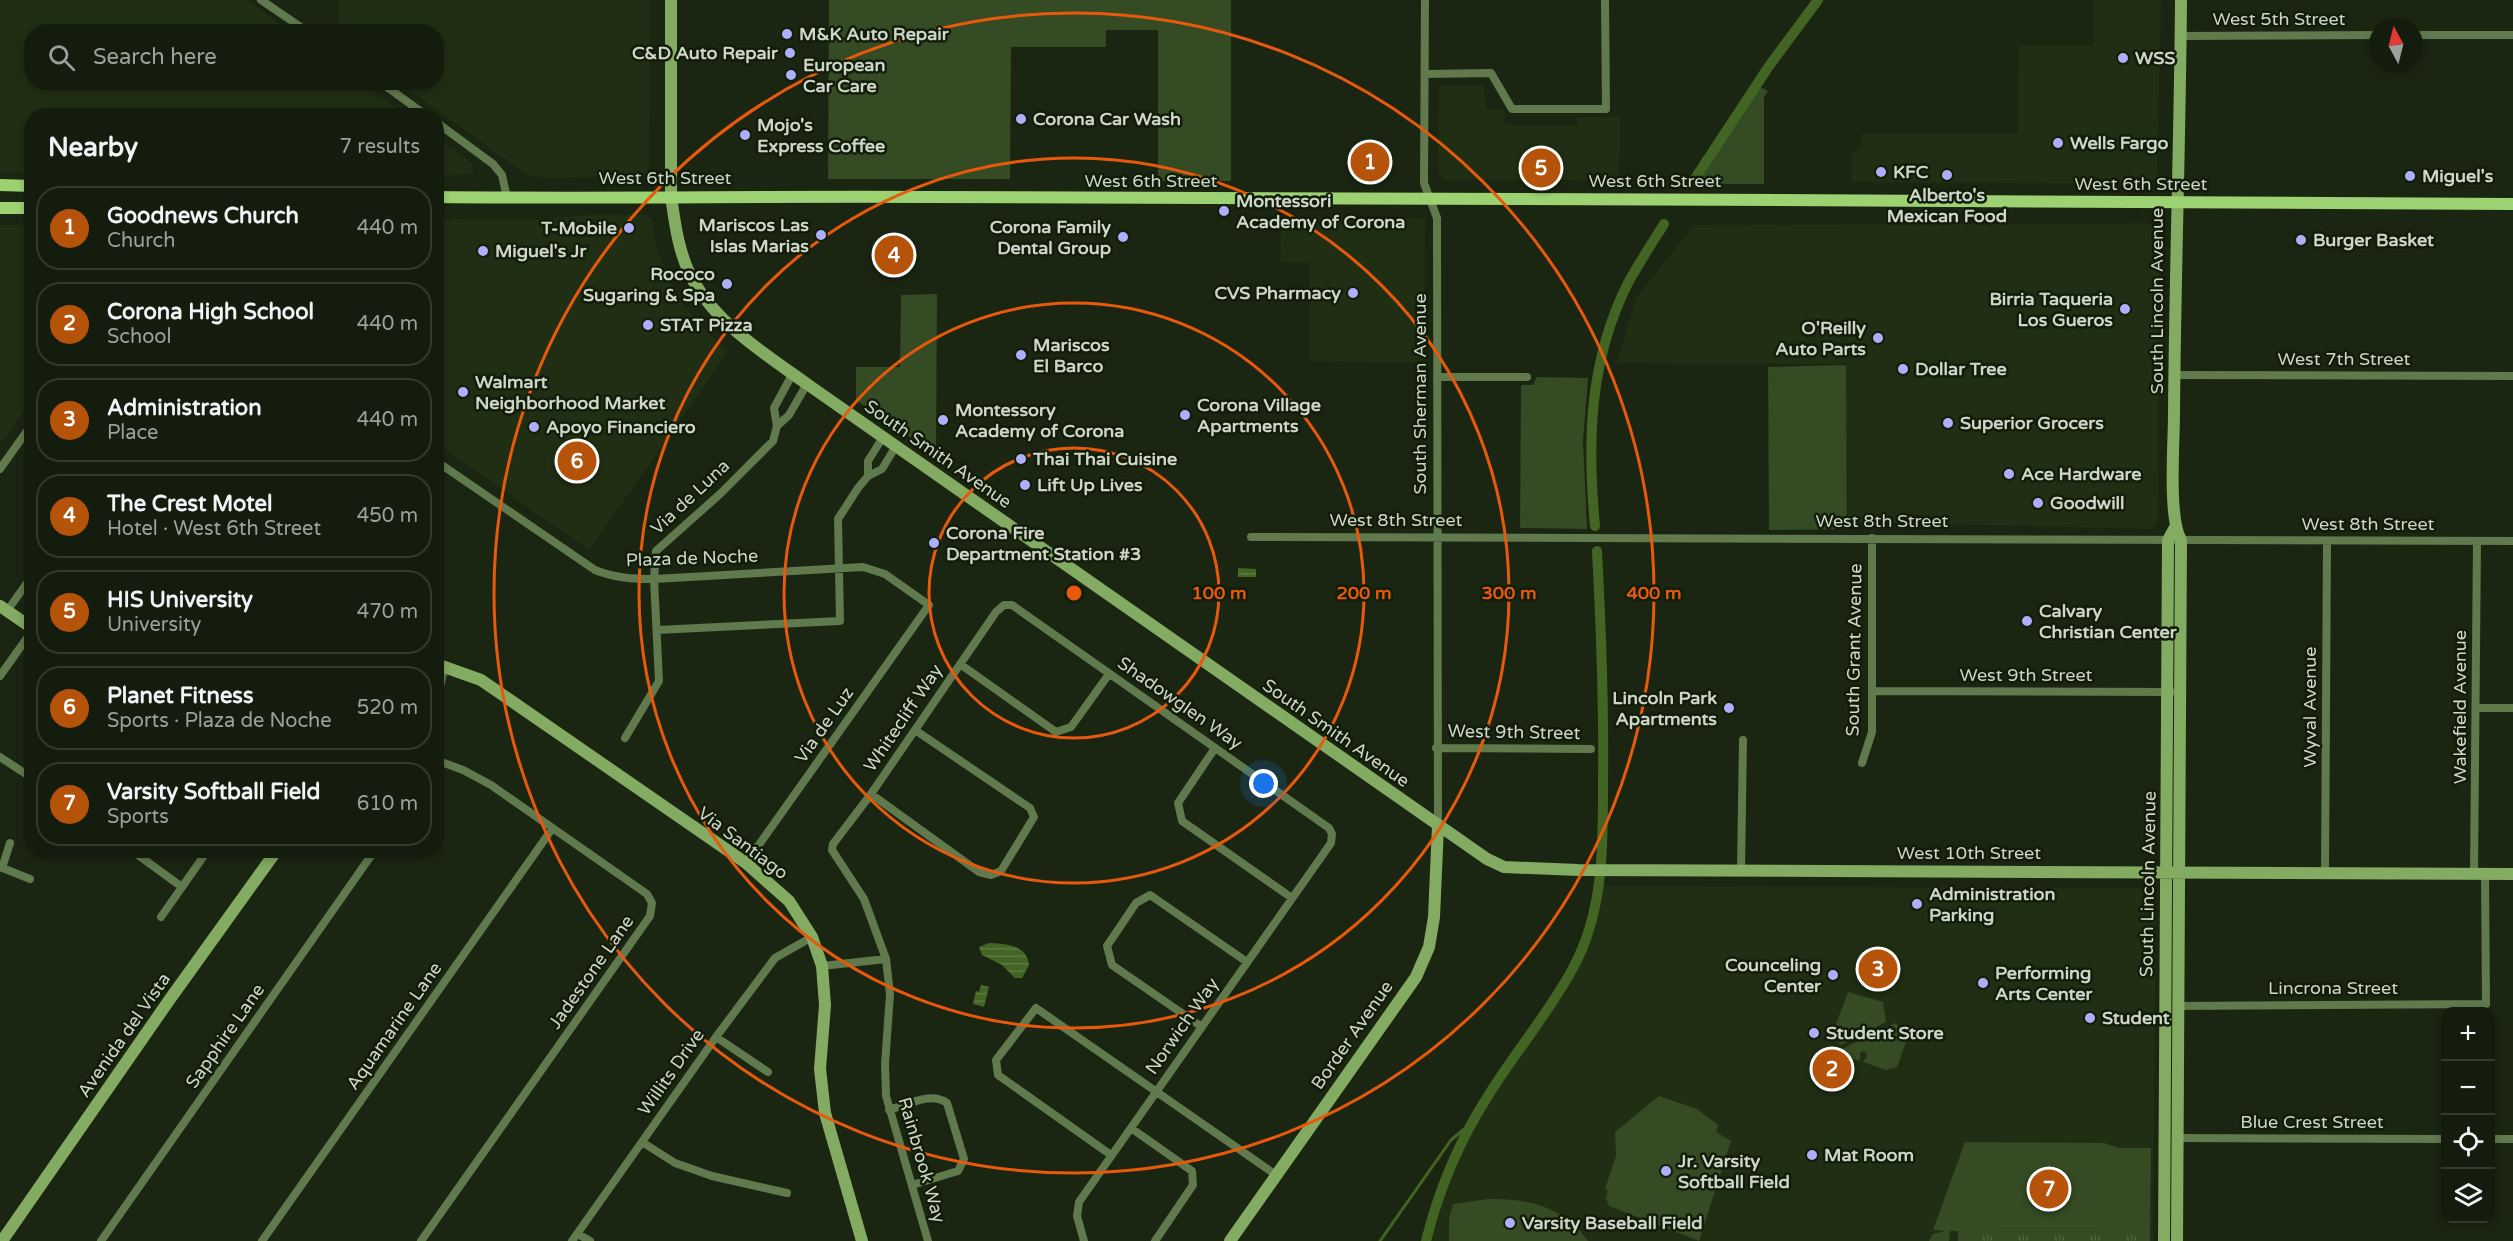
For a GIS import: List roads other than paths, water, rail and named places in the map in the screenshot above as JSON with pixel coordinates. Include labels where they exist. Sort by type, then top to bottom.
[{"type":"main road","name":"South Smith Avenue","points":[[671,0],[671,196],[680,245],[694,282],[728,324],[807,384],[962,490],[1438,826]]},
{"type":"main road","name":"South Lincoln Avenue","points":[[2177,1241],[2179,1006],[2167,692],[2174,536],[2176,202],[2181,0]]},
{"type":"main road","points":[[0,185],[24,186]]},
{"type":"main road","name":"West 6th Street","points":[[444,197],[1431,200],[1667,198],[2513,204]]},
{"type":"main road","points":[[0,208],[24,208]]},
{"type":"main road","name":"South Lincoln Avenue","points":[[2164,1241],[2181,692],[2174,536]]},
{"type":"main road","points":[[4,609],[24,624]]},
{"type":"main road","name":"Via Santiago","points":[[444,665],[481,680],[746,863],[789,902],[812,937],[822,966],[825,1005],[820,1069],[825,1113],[862,1241]]},
{"type":"main road","name":"West 10th Street","points":[[1438,826],[1487,859],[1504,867],[1593,870],[2513,874]]},
{"type":"main road","name":"Border Avenue","points":[[1230,1241],[1416,977],[1429,947],[1434,917],[1438,826]]},
{"type":"main road","name":"Avenida del Vista","points":[[2,1241],[170,999],[272,858]]},
{"type":"street","points":[[261,0],[296,24]]},
{"type":"street","name":"South Sherman Avenue","points":[[1425,0],[1424,183],[1437,218],[1436,748],[1438,826]]},
{"type":"street","points":[[1425,74],[1491,73],[1512,109],[1606,109],[1605,0]]},
{"type":"street","name":"West 5th Street","points":[[2180,36],[2369,35]]},
{"type":"street","points":[[2423,35],[2513,35]]},
{"type":"street","points":[[391,90],[415,108]]},
{"type":"street","points":[[444,128],[498,169],[502,175],[507,198]]},
{"type":"street","name":"Via de Luna","points":[[626,738],[659,681],[654,579],[656,551],[720,494],[773,441],[777,426],[774,408],[793,373]]},
{"type":"street","name":"West 7th Street","points":[[2175,375],[2513,376]]},
{"type":"street","points":[[1437,377],[1527,377]]},
{"type":"street","name":"Via de Luna","points":[[777,426],[789,415],[807,384]]},
{"type":"street","points":[[0,470],[24,436]]},
{"type":"street","points":[[868,476],[868,461],[883,437]]},
{"type":"street","points":[[657,630],[840,621],[838,519],[868,476],[882,469],[896,446]]},
{"type":"street","name":"Plaza de Noche","points":[[444,466],[595,570],[628,579],[654,579],[863,567],[885,574],[929,605]]},
{"type":"street","name":"West 8th Street","points":[[1251,537],[2174,536],[2327,541],[2513,541]]},
{"type":"street","name":"South Grant Avenue","points":[[1862,763],[1872,732],[1872,538]]},
{"type":"street","name":"Wyval Avenue","points":[[2325,873],[2327,541]]},
{"type":"street","name":"Wakefield Avenue","points":[[2477,541],[2476,708],[2486,1004]]},
{"type":"street","points":[[4,609],[24,585]]},
{"type":"street","name":"Via de Luz","points":[[746,863],[929,605]]},
{"type":"street","name":"Whitecliff Way","points":[[832,850],[833,844],[871,794],[960,664],[1004,605]]},
{"type":"street","name":"Shadowglen Way","points":[[1004,605],[1012,605],[1329,828],[1332,834]]},
{"type":"street","points":[[0,676],[24,642]]},
{"type":"street","points":[[960,664],[1056,732],[1065,731],[1071,727],[1109,674]]},
{"type":"street","name":"West 9th Street","points":[[1872,691],[2181,692]]},
{"type":"street","points":[[2476,708],[2513,708]]},
{"type":"street","points":[[871,794],[979,872],[992,875],[1001,871],[1034,817],[1030,808],[915,730]]},
{"type":"street","points":[[1741,870],[1743,740]]},
{"type":"street","points":[[1215,748],[1178,803],[1182,821],[1293,898]]},
{"type":"street","name":"West 9th Street","points":[[1436,748],[1591,749]]},
{"type":"street","points":[[0,757],[24,772]]},
{"type":"street","name":"Jadestone Lane","points":[[422,1241],[650,916],[652,903],[647,894],[491,785],[444,763]]},
{"type":"street","name":"Aquamarine Lane","points":[[262,1241],[552,829]]},
{"type":"street","name":"Norwich Way","points":[[1084,1241],[1076,1209],[1111,1155],[1331,843],[1332,834]]},
{"type":"street","points":[[10,843],[1,868],[30,879]]},
{"type":"street","name":"Rainbrook Way","points":[[832,850],[864,899],[886,959],[890,994],[885,1083],[889,1110],[928,1241]]},
{"type":"street","points":[[142,858],[182,887]]},
{"type":"street","points":[[161,917],[202,858]]},
{"type":"street","name":"Sapphire Lane","points":[[101,1241],[369,858]]},
{"type":"street","points":[[1202,1027],[1112,965],[1107,946],[1136,903],[1150,894],[1247,962]]},
{"type":"street","name":"Willits Drive","points":[[575,1237],[716,1037],[775,958],[812,937]]},
{"type":"street","points":[[822,966],[886,959]]},
{"type":"street","name":"Lincrona Street","points":[[2179,1006],[2486,1004]]},
{"type":"street","points":[[1111,1155],[998,1075],[996,1060],[1036,1008],[1276,1175]]},
{"type":"street","points":[[716,1037],[768,1072]]},
{"type":"street","points":[[889,1110],[933,1097],[947,1103],[964,1159],[963,1166],[958,1171],[912,1185]]},
{"type":"street","points":[[1131,1128],[1192,1171],[1193,1185],[1155,1241]]},
{"type":"street","name":"Blue Crest Street","points":[[2178,1138],[2441,1138]]},
{"type":"street","points":[[2495,1138],[2513,1138]]},
{"type":"street","points":[[642,1142],[675,1163],[712,1176],[787,1193]]},
{"type":"street","points":[[575,1237],[590,1241]]},
{"type":"waterway","points":[[1694,180],[1769,66],[1818,0]]},
{"type":"waterway","points":[[1595,526],[1591,463],[1598,372],[1615,312],[1628,283],[1664,224]]},
{"type":"waterway","points":[[1426,1241],[1437,1203],[1459,1148],[1498,1080],[1564,985],[1583,946],[1597,899],[1603,826],[1603,693],[1597,551]]},
{"type":"waterway","points":[[1380,1241],[1451,1140],[1473,1122]]},
{"type":"place","name":"M&K Auto Repair","points":[[787,34]]},
{"type":"place","name":"C&D Auto Repair","points":[[790,53]]},
{"type":"place","name":"WSS","points":[[2123,58]]},
{"type":"place","name":"European Car Care","points":[[791,75]]},
{"type":"place","name":"Corona Car Wash","points":[[1021,119]]},
{"type":"place","name":"Mojo's Express Coffee","points":[[745,135]]},
{"type":"place","name":"Wells Fargo","points":[[2058,143]]},
{"type":"place","name":"Goodnews Church","points":[[1370,162]]},
{"type":"place","name":"HIS University","points":[[1541,168]]},
{"type":"place","name":"KFC","points":[[1881,172]]},
{"type":"place","name":"Alberto's Mexican Food","points":[[1947,175]]},
{"type":"place","name":"Miguel's","points":[[2410,176]]},
{"type":"place","name":"Montessori Academy of Corona","points":[[1224,211]]},
{"type":"place","name":"T-Mobile","points":[[629,228]]},
{"type":"place","name":"Mariscos Las Islas Marias","points":[[821,235]]},
{"type":"place","name":"Corona Family Dental Group","points":[[1123,237]]},
{"type":"place","name":"Burger Basket","points":[[2301,240]]},
{"type":"place","name":"Miguel's Jr","points":[[483,251]]},
{"type":"place","name":"The Crest Motel","points":[[894,255]]},
{"type":"place","name":"Rococo Sugaring & Spa","points":[[727,284]]},
{"type":"place","name":"CVS Pharmacy","points":[[1353,293]]},
{"type":"place","name":"Birria Taqueria Los Gueros","points":[[2125,309]]},
{"type":"place","name":"STAT Pizza","points":[[648,325]]},
{"type":"place","name":"O'Reilly Auto Parts","points":[[1878,338]]},
{"type":"place","name":"Mariscos El Barco","points":[[1021,355]]},
{"type":"place","name":"Dollar Tree","points":[[1903,369]]},
{"type":"place","name":"Walmart Neighborhood Market","points":[[463,392]]},
{"type":"place","name":"Corona Village Apartments","points":[[1185,415]]},
{"type":"place","name":"Montessory Academy of Corona","points":[[943,420]]},
{"type":"place","name":"Superior Grocers","points":[[1948,423]]},
{"type":"place","name":"Apoyo Financiero","points":[[534,427]]},
{"type":"place","name":"Thai Thai Cuisine","points":[[1021,459]]},
{"type":"place","name":"Planet Fitness","points":[[577,461]]},
{"type":"place","name":"Ace Hardware","points":[[2009,474]]},
{"type":"place","name":"Lift Up Lives","points":[[1025,485]]},
{"type":"place","name":"Goodwill","points":[[2038,503]]},
{"type":"place","name":"Corona Fire Department Station #3","points":[[934,543]]},
{"type":"place","name":"Calvary Christian Center","points":[[2027,621]]},
{"type":"place","name":"Lincoln Park Apartments","points":[[1729,708]]},
{"type":"place","name":"Administration Parking","points":[[1917,904]]},
{"type":"place","name":"Administration","points":[[1878,969]]},
{"type":"place","name":"Counceling Center","points":[[1833,975]]},
{"type":"place","name":"Performing Arts Center","points":[[1983,983]]},
{"type":"place","name":"Student","points":[[2090,1018]]},
{"type":"place","name":"Student Store","points":[[1814,1033]]},
{"type":"place","name":"Corona High School","points":[[1832,1069]]},
{"type":"place","name":"Mat Room","points":[[1812,1155]]},
{"type":"place","name":"Jr. Varsity Softball Field","points":[[1666,1171]]},
{"type":"place","name":"Varsity Softball Field","points":[[2049,1189]]},
{"type":"place","name":"Varsity Baseball Field","points":[[1510,1223]]}]
